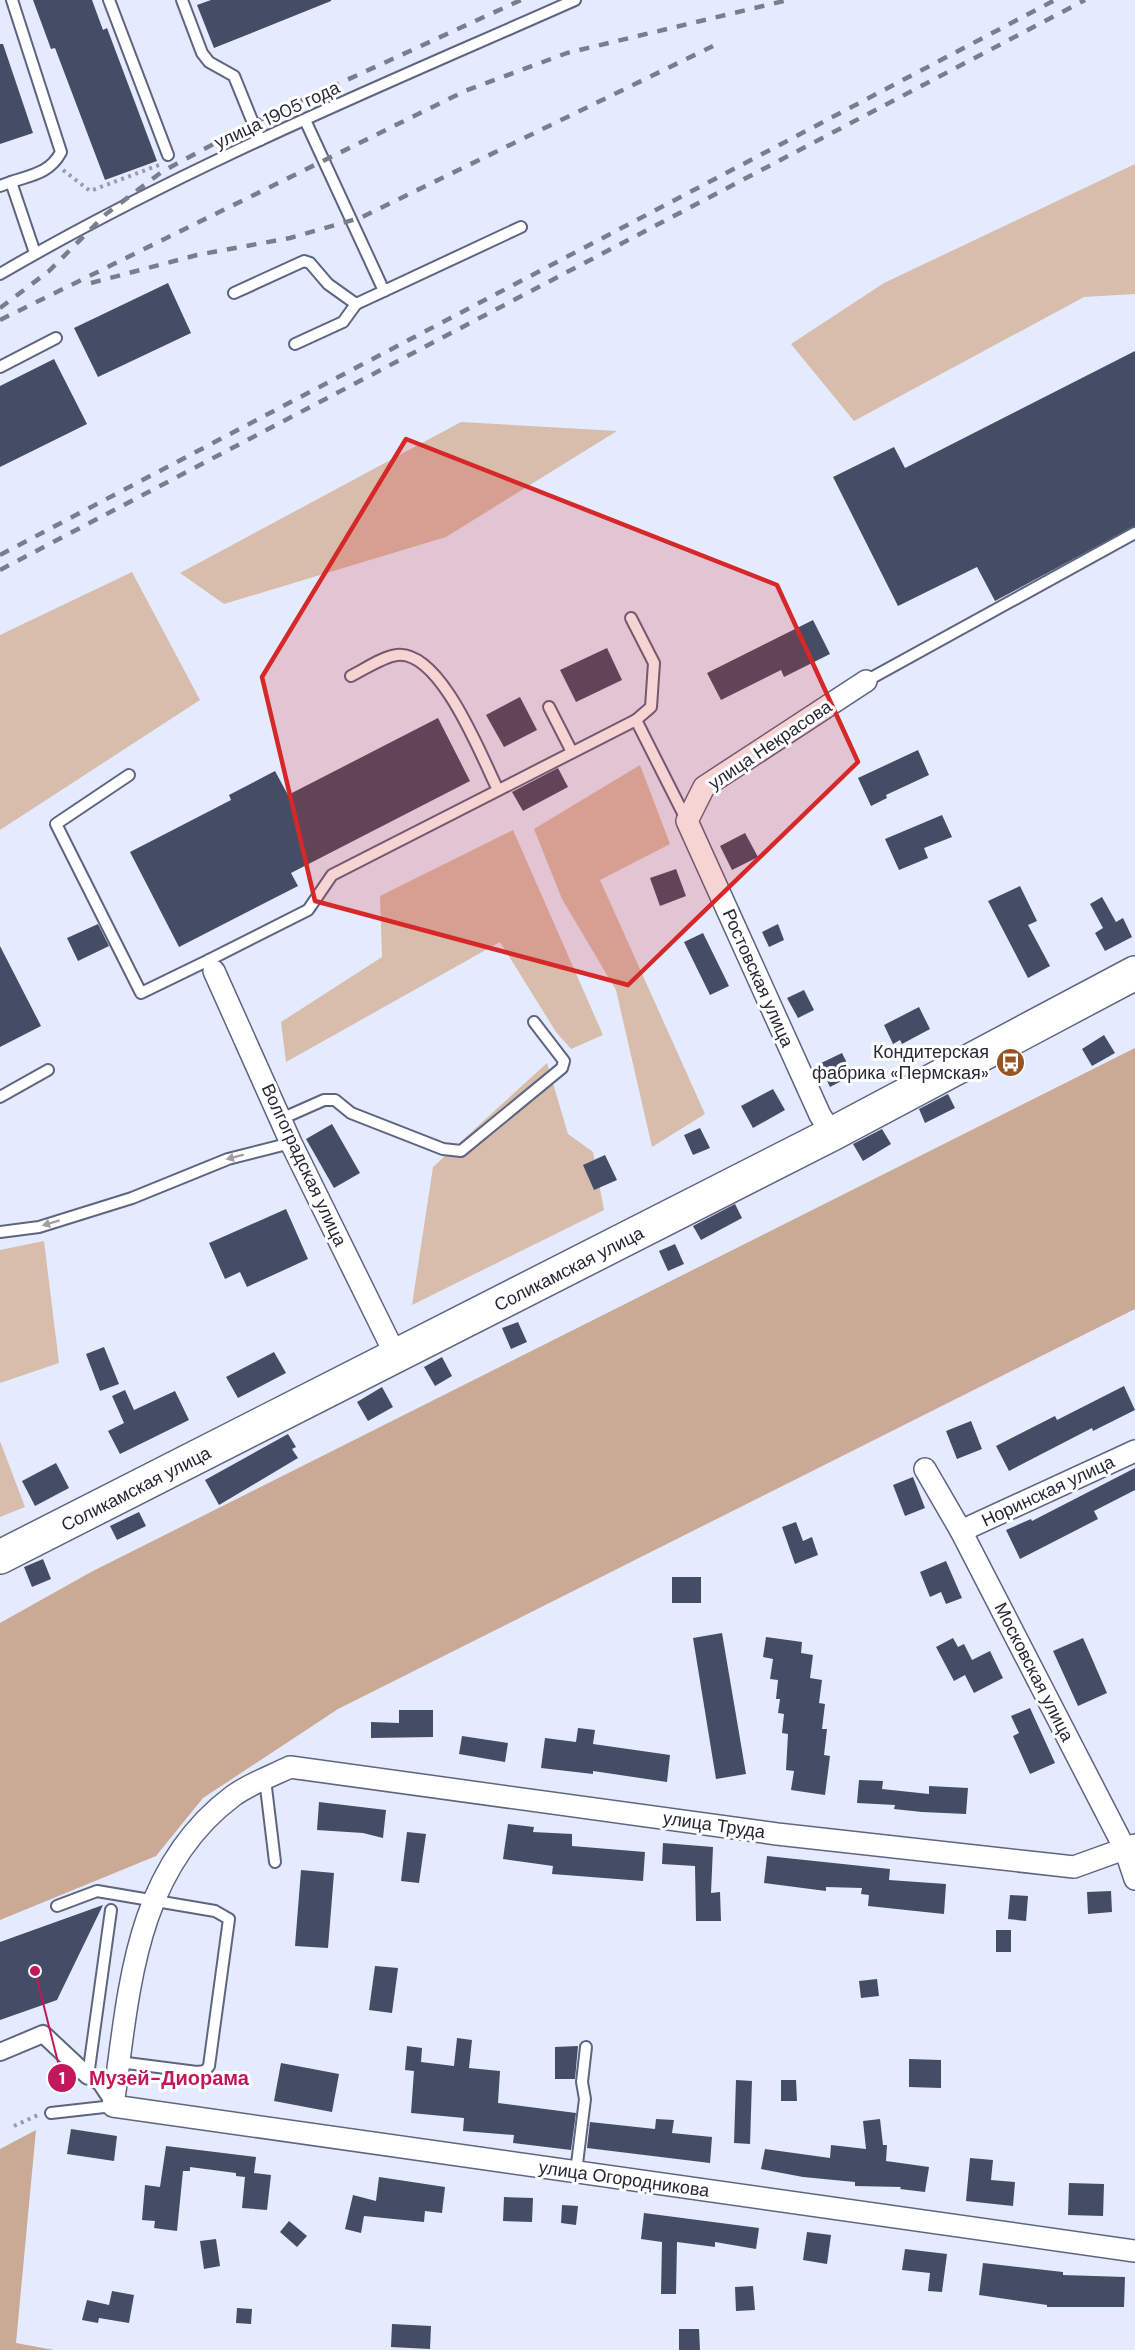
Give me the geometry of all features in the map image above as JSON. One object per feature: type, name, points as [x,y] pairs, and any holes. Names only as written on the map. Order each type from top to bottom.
[{"type":"main road","name":"Соликамская улица","points":[[0,1557],[397,1358],[832,1134],[1135,973]]},
{"type":"street","name":"улица Некрасова","points":[[687,821],[704,787],[866,681]]},
{"type":"street","name":"Ростовская улица","points":[[687,821],[819,1115],[832,1134]]},
{"type":"street","name":"Волгоградская улица","points":[[212,965],[291,1143],[397,1358]]},
{"type":"street","name":"Норинская улица","points":[[961,1531],[1135,1451]]},
{"type":"street","name":"Московская улица","points":[[925,1469],[961,1531],[1130,1847],[1135,1879]]},
{"type":"street","name":"улица Труда","points":[[266,1779],[290,1767],[765,1832],[1074,1867],[1130,1847]]},
{"type":"street","points":[[113,2106],[136,1949],[151,1902],[189,1836],[234,1795],[266,1779]]},
{"type":"street","points":[[0,2052],[43,2034],[88,2076]]},
{"type":"street","name":"улица Огородникова","points":[[113,2106],[1135,2251]]},
{"type":"lane","points":[[0,186],[46,171],[55,164],[61,152],[59,139],[12,0]]},
{"type":"lane","points":[[109,0],[168,155]]},
{"type":"lane","points":[[182,0],[202,53],[209,62],[234,76],[260,140]]},
{"type":"lane","name":"улица 1905 года","points":[[0,274],[106,214],[260,140],[575,0]]},
{"type":"lane","points":[[305,120],[384,291]]},
{"type":"lane","points":[[11,182],[35,253]]},
{"type":"lane","points":[[295,344],[343,322],[356,303],[521,227]]},
{"type":"lane","points":[[234,293],[304,261],[310,263],[328,284],[356,303]]},
{"type":"lane","points":[[0,367],[56,339]]},
{"type":"lane","points":[[866,681],[1135,533]]},
{"type":"lane","points":[[129,775],[56,824],[141,993],[212,965],[308,910],[333,875],[636,720],[651,707],[654,663],[631,618]]},
{"type":"lane","points":[[351,676],[397,655],[406,655],[431,669],[446,687],[498,790]]},
{"type":"lane","points":[[549,707],[572,752]]},
{"type":"lane","points":[[636,720],[687,821]]},
{"type":"lane","points":[[281,1119],[324,1100],[335,1100],[351,1113],[443,1149],[461,1151],[562,1068],[564,1061],[560,1054],[534,1022]]},
{"type":"lane","points":[[0,1097],[48,1070]]},
{"type":"lane","points":[[0,1232],[39,1227],[132,1198],[228,1159],[291,1143]]},
{"type":"lane","points":[[266,1779],[275,1862]]},
{"type":"lane","points":[[57,1906],[97,1891],[151,1902],[215,1911],[229,1919],[212,2059],[204,2071],[119,2062]]},
{"type":"lane","points":[[46,2114],[113,2106],[99,2085],[88,2076],[111,1910]]},
{"type":"lane","points":[[576,2172],[585,2099],[582,2082],[586,2047]]},
{"type":"path","points":[[55,164],[90,191],[159,166],[168,155]]},
{"type":"path","points":[[14,2126],[46,2114]]},
{"type":"highlighted area","points":[[406,439],[777,585],[858,762],[628,985],[315,901],[262,677]]},
{"type":"shaded area","points":[[1135,164],[1135,294],[1084,297],[854,421],[791,344],[884,283]]},
{"type":"shaded area","points":[[461,422],[617,431],[446,537],[224,604],[180,573]]},
{"type":"shaded area","points":[[132,572],[200,700],[0,830],[0,635]]},
{"type":"shaded area","points":[[640,765],[670,844],[600,880],[705,1114],[652,1147],[616,990],[562,899],[534,829]]},
{"type":"shaded area","points":[[513,830],[603,1035],[571,1049],[556,1032],[500,942],[286,1062],[281,1022],[382,957],[380,896]]},
{"type":"shaded area","points":[[1135,1048],[1135,1309],[338,1709],[203,1798],[156,1856],[0,1920],[0,1623],[91,1572]]},
{"type":"shaded area","points":[[547,1063],[568,1134],[593,1152],[604,1210],[412,1305],[433,1167]]},
{"type":"shaded area","points":[[44,1241],[59,1363],[0,1383],[0,1250]]},
{"type":"shaded area","points":[[0,1441],[25,1507],[0,1517]]},
{"type":"shaded area","points":[[36,2130],[16,2343],[54,2350],[0,2350],[0,2149]]},
{"type":"building","points":[[33,0],[92,0],[103,30],[107,28],[157,161],[105,180],[55,48],[51,49]]},
{"type":"building","points":[[211,0],[331,1],[214,48],[197,5]]},
{"type":"building","points":[[0,44],[3,44],[33,133],[0,144]]},
{"type":"building","points":[[168,283],[191,333],[98,377],[74,328]]},
{"type":"building","points":[[1135,351],[1135,526],[995,601],[977,567],[898,606],[833,477],[894,447],[905,468]]},
{"type":"building","points":[[54,359],[87,424],[0,467],[0,386]]},
{"type":"building","points":[[813,620],[830,654],[784,677],[781,670],[721,700],[707,673]]},
{"type":"building","points":[[607,648],[622,680],[576,702],[560,670]]},
{"type":"building","points":[[520,697],[537,730],[504,747],[486,715]]},
{"type":"building","points":[[438,718],[470,781],[291,873],[298,886],[179,947],[130,852],[231,800],[229,795],[275,771],[288,795]]},
{"type":"building","points":[[918,750],[929,775],[886,795],[887,798],[871,806],[858,778]]},
{"type":"building","points":[[558,768],[568,787],[523,811],[512,792]]},
{"type":"building","points":[[942,815],[952,837],[924,848],[928,858],[899,870],[885,839]]},
{"type":"building","points":[[745,833],[758,857],[732,870],[720,846]]},
{"type":"building","points":[[676,869],[686,896],[660,906],[650,878]]},
{"type":"building","points":[[1020,886],[1037,921],[1028,925],[1050,966],[1028,978],[988,901]]},
{"type":"building","points":[[1102,897],[1116,922],[1123,918],[1132,937],[1105,951],[1095,933],[1103,928],[1090,904]]},
{"type":"building","points":[[98,924],[109,946],[78,961],[67,938]]},
{"type":"building","points":[[778,924],[784,940],[769,947],[762,932]]},
{"type":"building","points":[[703,933],[729,986],[710,995],[684,942]]},
{"type":"building","points":[[0,946],[41,1026],[0,1047]]},
{"type":"building","points":[[804,990],[814,1010],[798,1018],[787,998]]},
{"type":"building","points":[[919,1007],[930,1029],[902,1044],[900,1040],[893,1044],[884,1025]]},
{"type":"building","points":[[1104,1035],[1115,1053],[1092,1066],[1082,1049]]},
{"type":"building","points":[[842,1053],[853,1075],[830,1087],[819,1064]]},
{"type":"building","points":[[773,1089],[785,1110],[753,1128],[741,1106]]},
{"type":"building","points":[[948,1094],[955,1108],[925,1123],[919,1109]]},
{"type":"building","points":[[332,1124],[360,1173],[334,1188],[306,1139]]},
{"type":"building","points":[[700,1128],[710,1148],[693,1155],[684,1135]]},
{"type":"building","points":[[882,1129],[891,1144],[863,1161],[853,1144]]},
{"type":"building","points":[[605,1155],[617,1180],[594,1190],[583,1165]]},
{"type":"building","points":[[735,1204],[742,1218],[701,1240],[693,1226]]},
{"type":"building","points":[[286,1209],[308,1259],[247,1287],[240,1272],[225,1279],[209,1243]]},
{"type":"building","points":[[675,1244],[684,1264],[668,1271],[659,1251]]},
{"type":"building","points":[[518,1322],[527,1342],[511,1349],[502,1328]]},
{"type":"building","points":[[104,1347],[119,1384],[100,1391],[86,1354]]},
{"type":"building","points":[[274,1352],[286,1373],[238,1398],[226,1377]]},
{"type":"building","points":[[442,1357],[452,1376],[435,1386],[424,1367]]},
{"type":"building","points":[[1124,1386],[1135,1410],[1093,1431],[1092,1428],[1009,1471],[996,1446],[1055,1416],[1057,1420]]},
{"type":"building","points":[[382,1387],[393,1407],[368,1421],[357,1402]]},
{"type":"building","points":[[125,1390],[134,1410],[175,1391],[189,1420],[120,1454],[108,1431],[124,1423],[112,1396]]},
{"type":"building","points":[[971,1421],[982,1449],[957,1459],[946,1431]]},
{"type":"building","points":[[288,1434],[296,1447],[292,1449],[298,1458],[219,1505],[205,1480]]},
{"type":"building","points":[[56,1463],[69,1488],[35,1506],[22,1481]]},
{"type":"building","points":[[1135,1468],[1135,1490],[1094,1511],[1098,1519],[1020,1559],[1006,1530],[1031,1519],[1032,1521]]},
{"type":"building","points":[[913,1477],[925,1508],[905,1516],[893,1485]]},
{"type":"building","points":[[139,1512],[146,1526],[117,1540],[110,1526]]},
{"type":"building","points":[[796,1522],[803,1541],[812,1537],[818,1555],[795,1564],[782,1527]]},
{"type":"building","points":[[43,1559],[51,1579],[32,1587],[24,1567]]},
{"type":"building","points":[[946,1561],[962,1598],[946,1604],[941,1592],[930,1597],[920,1572]]},
{"type":"building","points":[[672,1577],[701,1577],[701,1603],[672,1603]]},
{"type":"building","points":[[722,1633],[746,1774],[716,1779],[693,1638]]},
{"type":"building","points":[[766,1637],[802,1642],[801,1653],[813,1655],[810,1678],[822,1680],[819,1703],[825,1704],[822,1729],[827,1729],[824,1755],[830,1756],[825,1795],[791,1790],[794,1771],[786,1770],[788,1734],[782,1733],[784,1714],[778,1713],[780,1699],[776,1699],[778,1680],[770,1679],[773,1659],[763,1657]]},
{"type":"building","points":[[953,1638],[958,1647],[964,1644],[972,1660],[990,1651],[1003,1678],[974,1693],[965,1675],[954,1681],[936,1647]]},
{"type":"building","points":[[1083,1638],[1107,1693],[1078,1706],[1053,1651]]},
{"type":"building","points":[[1030,1708],[1055,1763],[1030,1774],[1013,1736],[1019,1733],[1011,1716]]},
{"type":"building","points":[[399,1710],[433,1710],[433,1737],[371,1738],[371,1722],[399,1723]]},
{"type":"building","points":[[578,1728],[595,1730],[593,1744],[670,1755],[667,1782],[593,1771],[593,1774],[541,1768],[545,1738],[576,1742]]},
{"type":"building","points":[[462,1736],[508,1743],[505,1762],[459,1754]]},
{"type":"building","points":[[859,1780],[883,1781],[882,1789],[929,1794],[929,1786],[968,1788],[966,1814],[922,1812],[894,1809],[895,1805],[857,1803]]},
{"type":"building","points":[[319,1802],[386,1810],[383,1838],[363,1833],[317,1830]]},
{"type":"building","points":[[508,1824],[534,1827],[533,1832],[572,1834],[572,1846],[645,1852],[643,1881],[552,1874],[553,1866],[503,1859]]},
{"type":"building","points":[[407,1832],[426,1834],[419,1883],[401,1881]]},
{"type":"building","points":[[663,1843],[713,1847],[711,1893],[720,1892],[721,1921],[696,1921],[695,1866],[662,1864]]},
{"type":"building","points":[[767,1856],[890,1869],[889,1880],[946,1884],[944,1914],[868,1906],[869,1895],[861,1894],[862,1888],[826,1887],[826,1891],[764,1883]]},
{"type":"building","points":[[301,1870],[334,1873],[328,1948],[295,1946]]},
{"type":"building","points":[[1111,1891],[1112,1912],[1088,1914],[1087,1892]]},
{"type":"building","points":[[1010,1895],[1028,1896],[1026,1921],[1008,1919]]},
{"type":"building","points":[[103,1905],[57,2000],[0,2020],[0,1942]]},
{"type":"building","points":[[996,1930],[1011,1930],[1011,1952],[996,1952]]},
{"type":"building","points":[[375,1966],[398,1968],[392,2013],[369,2010]]},
{"type":"building","points":[[877,1979],[879,1996],[861,1998],[859,1981]]},
{"type":"building","points":[[457,2038],[472,2040],[469,2068],[500,2071],[498,2103],[576,2113],[571,2150],[513,2143],[514,2135],[463,2131],[464,2118],[411,2113],[414,2071],[405,2070],[407,2046],[422,2048],[421,2062],[454,2066]]},
{"type":"building","points":[[578,2046],[575,2079],[555,2079],[555,2047]]},
{"type":"building","points":[[909,2059],[941,2060],[941,2088],[909,2087]]},
{"type":"building","points":[[281,2063],[339,2074],[332,2112],[274,2101]]},
{"type":"building","points":[[736,2080],[752,2081],[750,2144],[734,2143]]},
{"type":"building","points":[[781,2080],[796,2080],[797,2101],[781,2101]]},
{"type":"building","points":[[656,2119],[674,2120],[672,2133],[712,2137],[710,2163],[587,2148],[590,2122],[655,2129]]},
{"type":"building","points":[[880,2119],[883,2145],[887,2145],[886,2161],[929,2167],[925,2192],[900,2189],[901,2187],[855,2186],[855,2182],[803,2177],[761,2169],[765,2149],[830,2158],[831,2145],[866,2149],[863,2121]]},
{"type":"building","points":[[71,2129],[117,2136],[114,2161],[67,2154]]},
{"type":"building","points":[[166,2146],[256,2157],[254,2173],[271,2175],[267,2210],[242,2208],[245,2177],[236,2176],[236,2173],[190,2167],[190,2171],[183,2171],[177,2231],[154,2228],[155,2221],[142,2220],[145,2185],[160,2187]]},
{"type":"building","points":[[970,2158],[993,2160],[991,2180],[1015,2182],[1013,2206],[966,2201]]},
{"type":"building","points":[[379,2177],[445,2187],[442,2213],[425,2211],[424,2222],[364,2216],[361,2233],[345,2229],[353,2195],[376,2201]]},
{"type":"building","points":[[1069,2183],[1104,2184],[1103,2216],[1068,2215]]},
{"type":"building","points":[[504,2197],[533,2198],[532,2222],[503,2221]]},
{"type":"building","points":[[562,2205],[578,2206],[576,2225],[561,2223]]},
{"type":"building","points":[[644,2213],[759,2228],[756,2249],[715,2242],[715,2247],[677,2242],[676,2294],[661,2294],[662,2242],[641,2239]]},
{"type":"building","points":[[289,2221],[307,2236],[297,2247],[280,2232]]},
{"type":"building","points":[[807,2232],[831,2235],[827,2264],[803,2260]]},
{"type":"building","points":[[216,2239],[220,2266],[204,2269],[200,2241]]},
{"type":"building","points":[[905,2249],[947,2254],[942,2292],[928,2291],[930,2273],[902,2270]]},
{"type":"building","points":[[983,2263],[1063,2272],[1063,2275],[1125,2277],[1124,2307],[1047,2307],[1047,2305],[979,2295]]},
{"type":"building","points":[[753,2286],[755,2310],[736,2311],[735,2287]]},
{"type":"building","points":[[112,2291],[134,2295],[129,2323],[99,2318],[98,2323],[82,2320],[87,2300],[109,2305]]},
{"type":"building","points":[[237,2308],[252,2309],[251,2324],[236,2323]]},
{"type":"building","points":[[392,2324],[431,2326],[430,2349],[391,2347]]},
{"type":"building","points":[[679,2329],[699,2329],[700,2350],[679,2350]]},
{"type":"railway","points":[[0,308],[49,271],[106,214],[163,171],[253,123],[521,0]]},
{"type":"railway","points":[[0,320],[465,91],[567,53],[788,0]]},
{"type":"railway","points":[[0,555],[1055,0]]},
{"type":"railway","points":[[0,570],[1085,0]]},
{"type":"railway","points":[[91,283],[197,255],[290,238],[360,218],[713,46]]},
{"type":"place","name":"Кондитерская фабрика «Пермская»","points":[[1010,1062]]},
{"type":"place","name":"Музей-Диорама","points":[[35,1971]]}]
